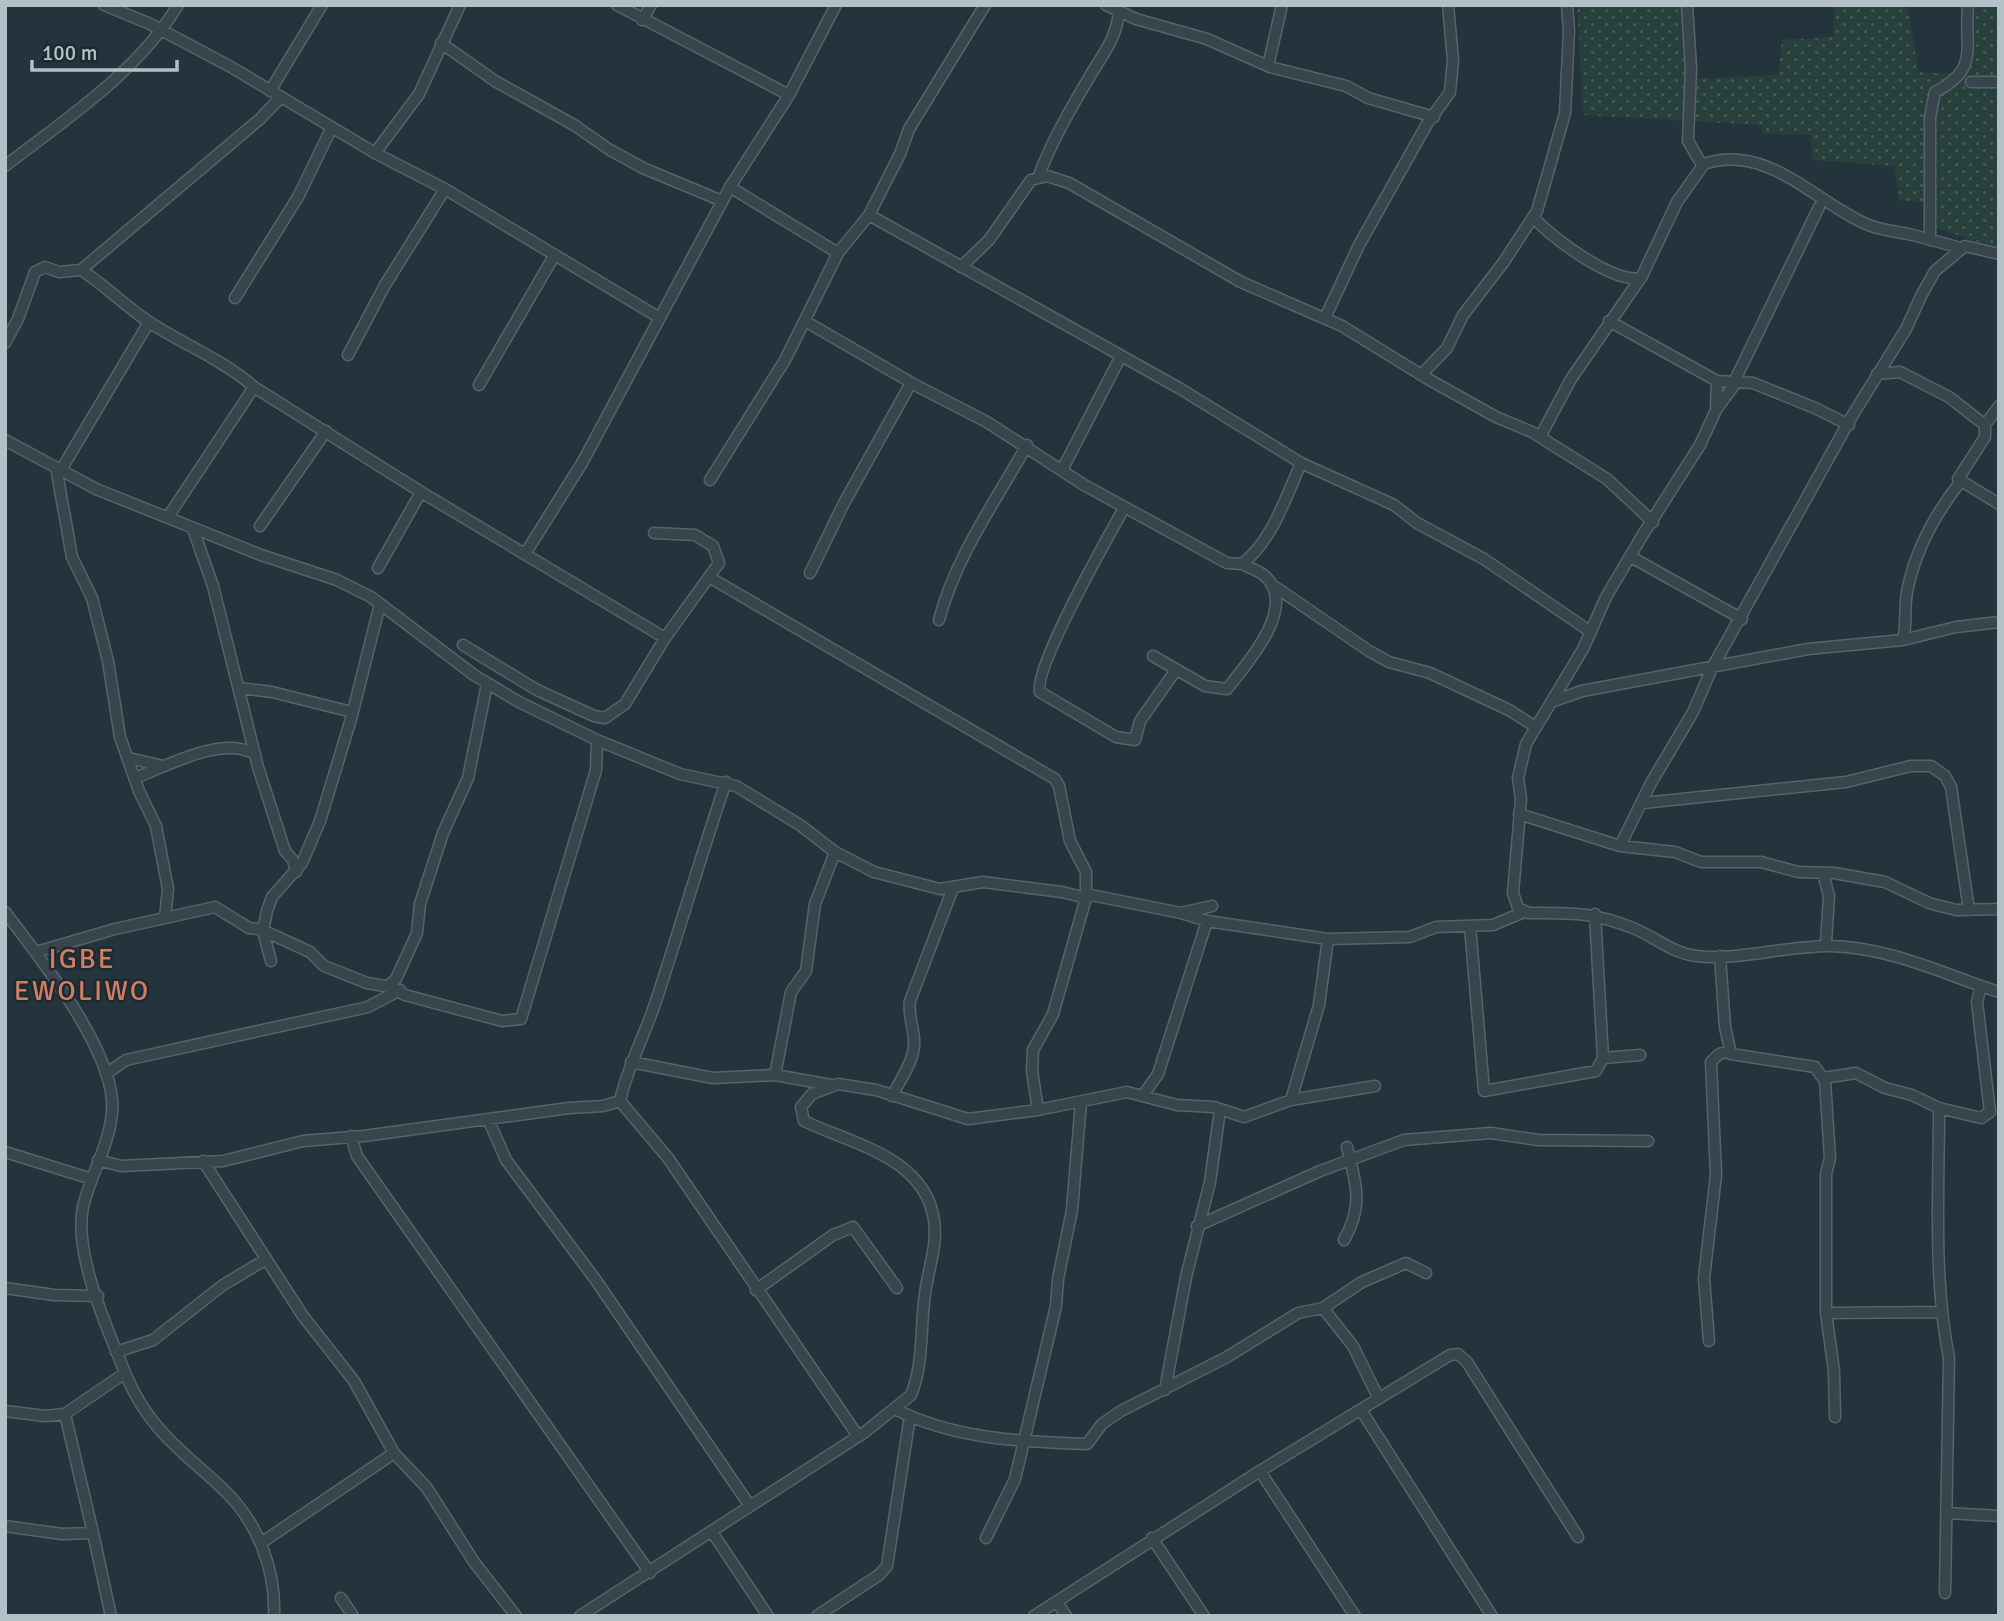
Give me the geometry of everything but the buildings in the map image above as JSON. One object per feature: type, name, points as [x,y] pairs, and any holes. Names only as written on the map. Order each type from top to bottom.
[{"type":"street","points":[[104,5],[162,31],[375,153],[445,189],[658,317]]},
{"type":"street","points":[[5,166],[88,102],[162,31],[178,5]]},
{"type":"street","points":[[270,91],[322,5]]},
{"type":"street","points":[[375,153],[419,94],[460,5]]},
{"type":"street","points":[[617,5],[789,95]]},
{"type":"street","points":[[642,20],[651,5]]},
{"type":"street","points":[[525,554],[582,463],[722,201],[789,95],[836,5]]},
{"type":"street","points":[[710,480],[785,360],[838,253],[869,215],[900,154],[909,129],[985,5]]},
{"type":"street","points":[[1106,5],[1119,13],[1207,39],[1268,66],[1346,86],[1368,98],[1434,117]]},
{"type":"street","points":[[1268,66],[1282,5]]},
{"type":"street","points":[[1325,318],[1359,245],[1450,92],[1453,78],[1448,5]]},
{"type":"street","points":[[1421,375],[1447,348],[1463,315],[1534,218],[1565,113],[1569,31],[1567,5]]},
{"type":"street","points":[[1687,5],[1691,68],[1688,141],[1702,166]]},
{"type":"street","points":[[1930,240],[1930,117],[1935,92],[1958,80],[1967,59],[1965,34],[1968,5]]},
{"type":"street","points":[[1038,178],[1045,159],[1089,78],[1114,40],[1119,13]]},
{"type":"street","points":[[441,43],[495,81],[573,125],[610,150],[643,168],[722,201]]},
{"type":"street","points":[[1971,82],[1999,82]]},
{"type":"street","points":[[5,343],[16,323],[31,278],[39,268],[59,272],[80,270],[260,119],[280,98]]},
{"type":"street","points":[[235,298],[298,197],[332,127]]},
{"type":"street","points":[[1540,437],[1571,379],[1641,278],[1678,202],[1702,166],[1711,162],[1751,162],[1791,176],[1811,192],[1869,225],[1963,247]]},
{"type":"street","points":[[961,267],[989,240],[1026,185],[1047,176],[1069,183],[1241,282],[1325,318],[1421,375],[1540,437],[1607,479],[1653,522]]},
{"type":"street","points":[[730,187],[838,253]]},
{"type":"street","points":[[348,355],[385,285],[445,189]]},
{"type":"street","points":[[1811,192],[1819,207]]},
{"type":"street","points":[[1819,207],[1834,205]]},
{"type":"street","points":[[1524,912],[1518,908],[1513,893],[1519,814],[1518,778],[1526,744],[1534,726],[1591,632],[1631,556],[1700,445],[1716,410],[1736,380],[1819,207]]},
{"type":"street","points":[[869,215],[1121,356],[1300,463],[1394,505],[1417,523],[1485,559],[1591,632]]},
{"type":"street","points":[[1534,218],[1556,240],[1628,280],[1641,278]]},
{"type":"street","points":[[1620,846],[1693,712],[1712,668],[1742,619],[1807,496],[1935,271],[1972,239],[1978,247],[1999,254]]},
{"type":"street","points":[[479,385],[554,256]]},
{"type":"street","points":[[80,270],[149,321],[231,366],[254,387],[421,492],[665,638]]},
{"type":"street","points":[[1628,280],[1630,294]]},
{"type":"street","points":[[5,319],[16,323]]},
{"type":"street","points":[[149,321],[59,468],[72,557],[92,598],[108,661],[120,737],[156,826],[169,896],[165,918]]},
{"type":"street","points":[[805,321],[911,383],[1027,445],[1124,508],[1194,547],[1227,563],[1242,564],[1261,574],[1271,584],[1369,651],[1389,662],[1430,673],[1509,710],[1534,726]]},
{"type":"street","points":[[1609,321],[1717,381],[1736,380],[1815,408],[1849,425]]},
{"type":"street","points":[[1890,354],[1900,372]]},
{"type":"street","points":[[1062,470],[1121,356]]},
{"type":"street","points":[[1877,374],[1900,372],[1949,397],[1985,425]]},
{"type":"street","points":[[1716,410],[1717,381]]},
{"type":"street","points":[[810,573],[844,503],[911,383]]},
{"type":"street","points":[[168,517],[254,387]]},
{"type":"street","points":[[1999,406],[1985,425],[1985,437],[1958,478],[1999,504]]},
{"type":"street","points":[[260,526],[326,431]]},
{"type":"street","points":[[5,440],[96,489],[193,529],[337,580],[380,604],[487,684],[597,740],[680,774],[726,782],[800,825],[835,852],[874,872],[923,887],[948,891],[983,882],[1062,892],[1207,920],[1328,939],[1410,937],[1436,927],[1493,925],[1524,912],[1595,914],[1640,932],[1671,950],[1700,956],[1788,947],[1857,948],[1928,964],[1999,992]]},
{"type":"street","points":[[939,621],[946,592],[961,561],[1027,445]]},
{"type":"street","points":[[1242,564],[1251,558],[1285,505],[1300,463]]},
{"type":"street","points":[[1903,640],[1906,593],[1924,541],[1937,512],[1961,481]]},
{"type":"street","points":[[378,568],[421,492]]},
{"type":"street","points":[[1124,508],[1064,625],[1039,680],[1040,692],[1116,737],[1135,740],[1140,721],[1176,670]]},
{"type":"street","points":[[193,529],[214,586],[251,748],[285,851],[299,859]]},
{"type":"street","points":[[463,645],[537,690],[594,716],[605,718],[625,704],[665,638],[719,563],[713,546],[695,535],[654,533]]},
{"type":"street","points":[[1631,556],[1742,619]]},
{"type":"street","points":[[709,577],[1055,779],[1059,786],[1070,841],[1086,872],[1086,896],[1053,1014],[1033,1050],[1032,1071],[1038,1110]]},
{"type":"street","points":[[1153,656],[1205,686],[1227,689],[1261,647],[1275,606],[1271,584]]},
{"type":"street","points":[[271,961],[263,931],[272,897],[296,872],[299,859],[320,821],[380,604]]},
{"type":"street","points":[[1551,702],[1581,691],[1808,649],[1903,640],[1956,627],[1999,622]]},
{"type":"street","points":[[392,983],[419,926],[420,904],[443,833],[468,778],[487,684]]},
{"type":"street","points":[[239,688],[272,692],[352,712]]},
{"type":"street","points":[[36,952],[215,906],[239,923],[310,952],[324,967],[367,983],[392,983],[401,992],[502,1021],[521,1019],[596,770],[597,740]]},
{"type":"street","points":[[135,778],[163,766],[220,749],[251,748]]},
{"type":"street","points":[[128,758],[163,766]]},
{"type":"street","points":[[1643,803],[1846,782],[1911,766],[1931,766],[1945,776],[1951,787],[1969,910]]},
{"type":"street","points":[[620,1101],[726,782]]},
{"type":"street","points":[[1519,814],[1620,846],[1675,852],[1701,862],[1768,862],[1798,872],[1885,882],[1929,903],[1969,910],[1999,909]]},
{"type":"street","points":[[775,1075],[791,992],[806,971],[815,904],[835,852]]},
{"type":"street","points":[[1823,873],[1829,896],[1826,942]]},
{"type":"street","points":[[891,1096],[912,1054],[914,1038],[908,1012],[910,1001],[948,891]]},
{"type":"street","points":[[1181,914],[1212,906]]},
{"type":"street","points":[[5,912],[36,952],[75,1011],[106,1074],[112,1095],[112,1115],[97,1160],[81,1224],[88,1266],[116,1352],[155,1424],[233,1499],[261,1543],[272,1577],[274,1616]]},
{"type":"street","points":[[1470,926],[1485,1090],[1596,1071],[1603,1058],[1595,914]]},
{"type":"street","points":[[1143,1094],[1158,1074],[1207,920]]},
{"type":"street","points":[[1292,1100],[1319,1005],[1328,939]]},
{"type":"street","points":[[1720,956],[1730,1051],[1738,1057],[1815,1067],[1823,1078],[1830,1157],[1826,1174],[1826,1313],[1834,1371],[1835,1417]]},
{"type":"street","points":[[1823,1078],[1856,1073],[1885,1088],[1912,1095],[1938,1108],[1980,1118],[1990,1112],[1977,1002],[1982,986]]},
{"type":"street","points":[[106,1074],[126,1060],[368,1007],[401,992]]},
{"type":"street","points":[[1709,1341],[1704,1278],[1716,1175],[1712,1062],[1719,1054],[1730,1051]]},
{"type":"street","points":[[1603,1058],[1640,1055]]},
{"type":"street","points":[[631,1062],[713,1078],[775,1075],[876,1090],[968,1119],[1038,1110],[1114,1093],[1143,1094],[1177,1105],[1220,1110],[1234,1116],[1254,1115],[1292,1100],[1375,1086]]},
{"type":"street","points":[[580,1616],[858,1436],[907,1401],[915,1386],[924,1330],[925,1295],[934,1253],[934,1219],[923,1187],[900,1164],[804,1121],[801,1107],[812,1094],[833,1085]]},
{"type":"street","points":[[97,1160],[121,1166],[238,1158],[303,1141],[603,1107],[620,1101]]},
{"type":"street","points":[[620,1101],[668,1158],[858,1436]]},
{"type":"street","points":[[986,1538],[1015,1479],[1056,1306],[1058,1279],[1068,1238],[1081,1102]]},
{"type":"street","points":[[1938,1108],[1938,1259],[1941,1312],[1949,1359],[1945,1593]]},
{"type":"street","points":[[1165,1390],[1197,1226],[1210,1182],[1220,1110]]},
{"type":"street","points":[[488,1119],[506,1160],[595,1279],[750,1506]]},
{"type":"street","points":[[1197,1226],[1350,1159],[1404,1140],[1491,1133],[1538,1140],[1648,1141]]},
{"type":"street","points":[[351,1136],[357,1156],[650,1573]]},
{"type":"street","points":[[1344,1240],[1356,1219],[1358,1193],[1347,1147]]},
{"type":"street","points":[[5,1152],[92,1179]]},
{"type":"street","points":[[203,1161],[227,1193],[265,1260],[303,1316],[355,1381],[394,1453],[410,1474],[427,1488],[474,1562],[516,1616]]},
{"type":"street","points":[[756,1290],[833,1235],[853,1227],[897,1288]]},
{"type":"street","points":[[116,1352],[153,1340],[223,1285],[265,1260]]},
{"type":"street","points":[[895,1409],[973,1435],[1087,1444],[1111,1417],[1227,1357],[1298,1313],[1323,1308],[1362,1282],[1406,1263],[1426,1273]]},
{"type":"street","points":[[5,1288],[54,1295],[98,1296]]},
{"type":"street","points":[[1323,1308],[1353,1346],[1378,1397]]},
{"type":"street","points":[[1826,1313],[1941,1312]]},
{"type":"street","points":[[1034,1616],[1152,1538],[1450,1355],[1458,1354],[1466,1363],[1578,1537]]},
{"type":"street","points":[[5,1411],[46,1416],[65,1413],[125,1373]]},
{"type":"street","points":[[1361,1410],[1492,1616]]},
{"type":"street","points":[[65,1413],[111,1616]]},
{"type":"street","points":[[817,1616],[879,1575],[887,1566],[910,1416]]},
{"type":"street","points":[[261,1543],[394,1453]]},
{"type":"street","points":[[1260,1471],[1355,1616]]},
{"type":"street","points":[[1947,1513],[1999,1516]]},
{"type":"street","points":[[5,1526],[62,1534],[93,1533]]},
{"type":"street","points":[[712,1532],[768,1616]]},
{"type":"street","points":[[1152,1538],[1204,1616]]},
{"type":"street","points":[[341,1598],[353,1616]]},
{"type":"street","points":[[1057,1602],[1066,1616]]},
{"type":"green space","points":[[1577,5],[1684,5],[1686,79],[1778,75],[1782,40],[1833,37],[1834,5],[1907,5],[1919,72],[1966,75],[1971,5],[1999,5],[1999,249],[1936,228],[1936,204],[1899,200],[1894,166],[1812,160],[1811,135],[1763,134],[1761,125],[1583,115]]},
{"type":"district","name":"IGBE EWOLIWO","points":[[82,975]]}]
